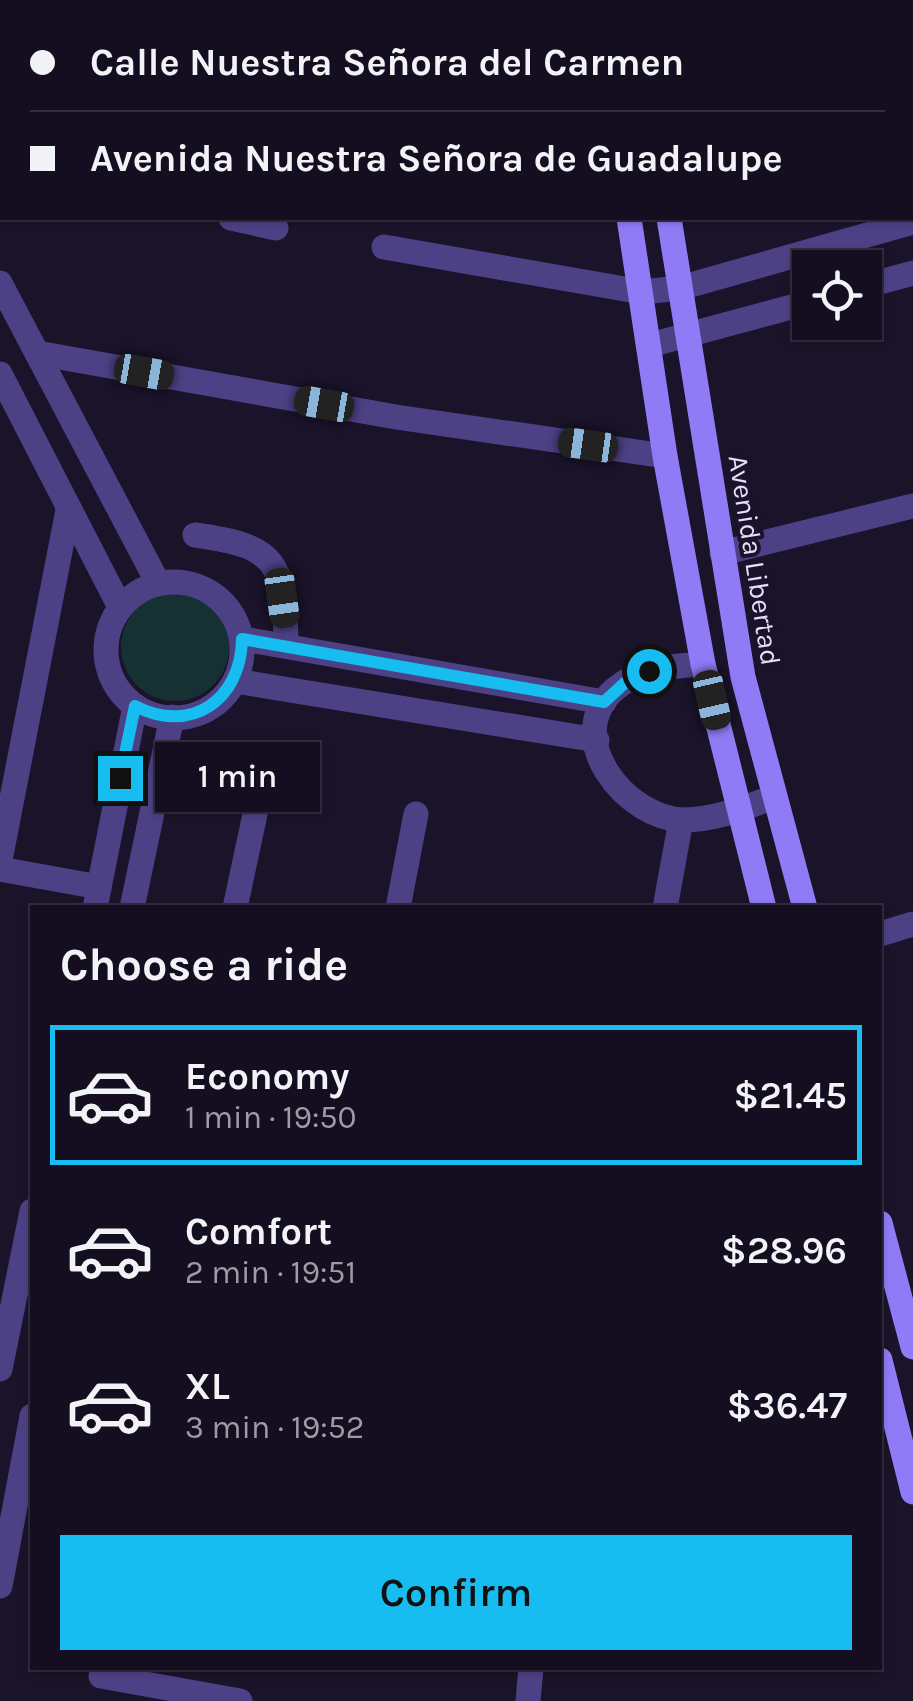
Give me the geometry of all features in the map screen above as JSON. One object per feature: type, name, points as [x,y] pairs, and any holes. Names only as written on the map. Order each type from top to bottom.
[{"type":"main road","points":[[629,220],[665,456],[703,664],[763,905]]},
{"type":"main road","name":"Avenida Libertad","points":[[669,220],[743,677],[803,905]]},
{"type":"main road","points":[[882,1231],[913,1347]]},
{"type":"main road","points":[[882,1368],[913,1492]]},
{"type":"street","points":[[239,220],[276,228]]},
{"type":"street","points":[[384,247],[642,292],[680,288],[913,222]]},
{"type":"street","points":[[882,281],[913,273]]},
{"type":"street","points":[[0,284],[158,583]]},
{"type":"street","points":[[650,345],[792,307]]},
{"type":"street","points":[[36,353],[396,417],[665,456]]},
{"type":"street","points":[[0,374],[120,606]]},
{"type":"street","points":[[722,553],[913,506]]},
{"type":"street","points":[[0,860],[68,510]]},
{"type":"street","points":[[195,535],[243,541],[266,554],[282,598],[286,646]]},
{"type":"street","points":[[158,583],[202,588],[221,600],[235,617],[242,639],[235,681],[209,708],[172,718],[135,706],[108,671],[106,637],[120,606],[137,592],[158,583]]},
{"type":"street","points":[[242,639],[604,702]]},
{"type":"street","points":[[703,664],[640,674],[604,702],[596,740],[605,771],[624,796],[650,813],[681,820],[738,810],[774,797]]},
{"type":"street","points":[[235,681],[596,740]]},
{"type":"street","points":[[0,869],[97,897],[135,706]]},
{"type":"street","points":[[133,905],[172,718]]},
{"type":"street","points":[[237,905],[264,772]]},
{"type":"street","points":[[399,905],[416,814]]},
{"type":"street","points":[[667,905],[681,820]]},
{"type":"street","points":[[882,933],[913,924]]},
{"type":"street","points":[[0,1370],[30,1221]]},
{"type":"street","points":[[0,1586],[30,1427]]},
{"type":"street","points":[[528,1701],[532,1670]]},
{"type":"street","points":[[100,1682],[240,1701]]},
{"type":"green space","points":[[175,593],[196,597],[213,609],[225,626],[229,647],[225,668],[213,685],[196,697],[175,701],[154,697],[137,685],[125,668],[121,647],[125,626],[137,609],[154,597]]},
{"type":"route","points":[[120,778],[135,706],[172,718],[192,716],[209,708],[235,681],[242,660],[242,639],[604,702],[628,680],[649,671]]}]
